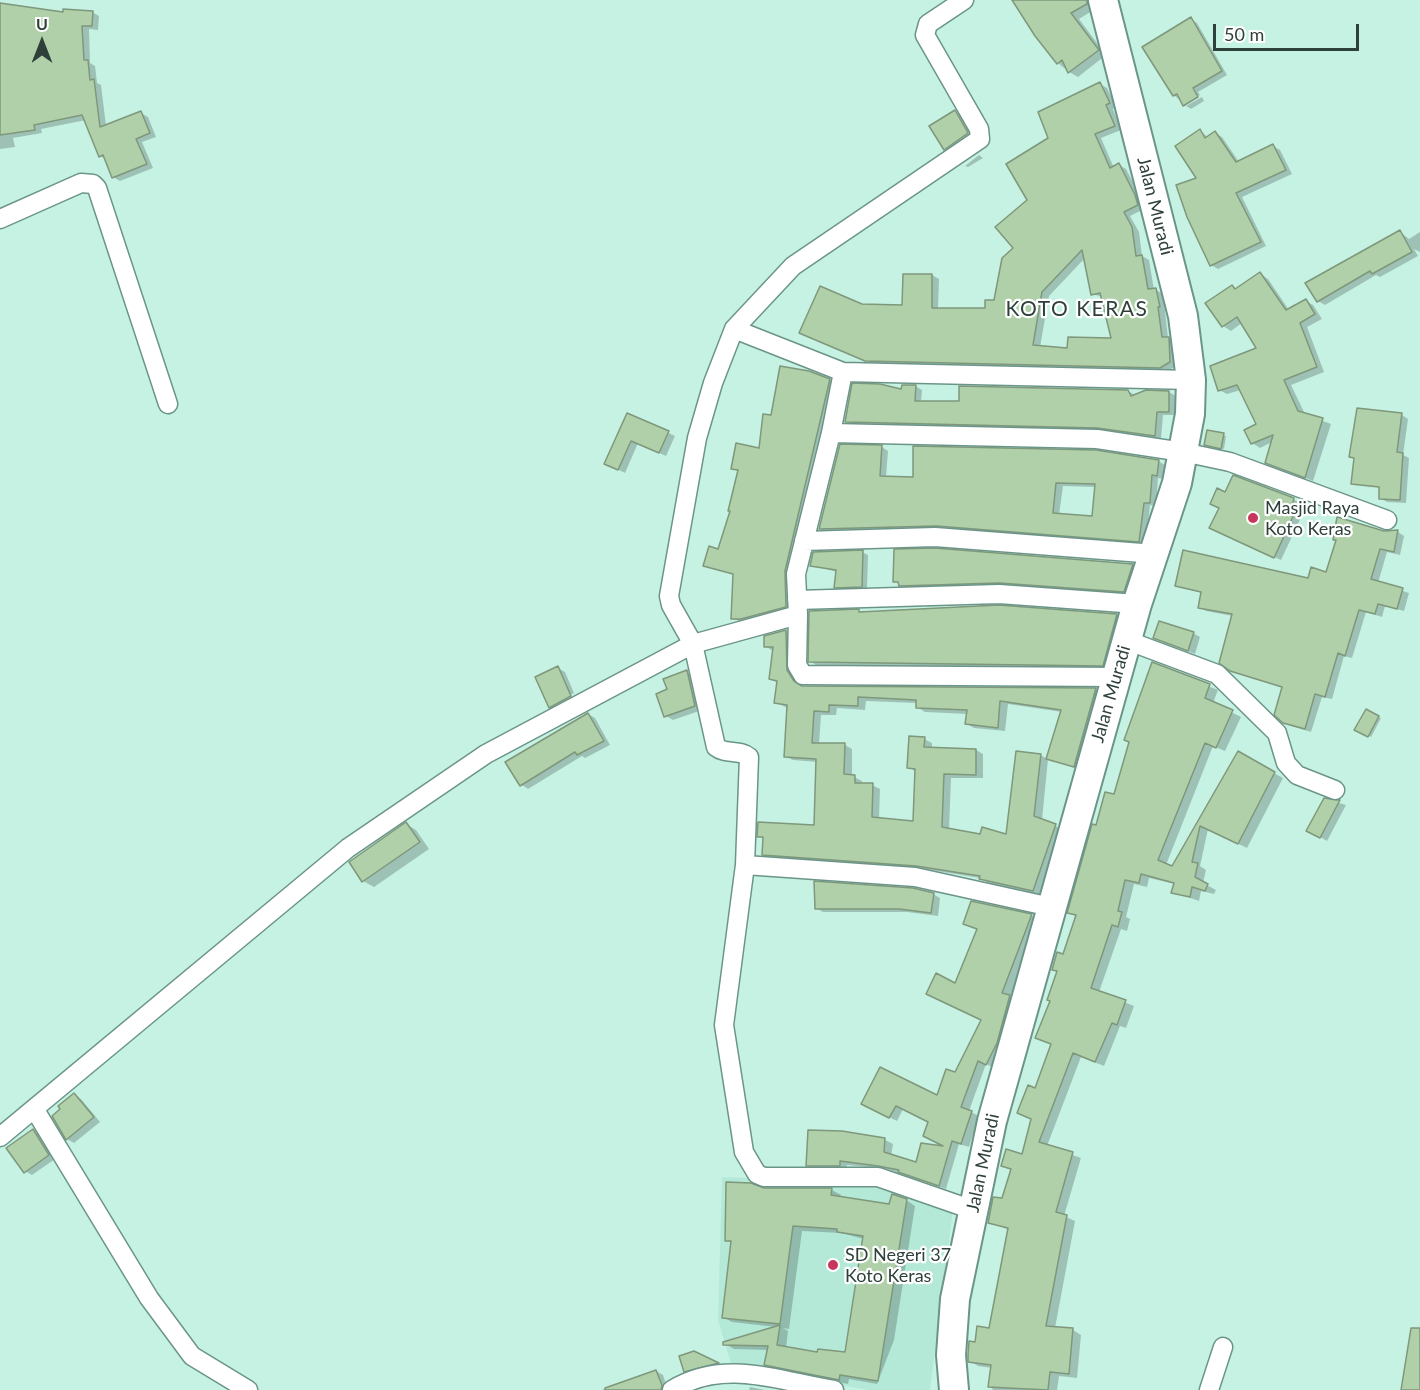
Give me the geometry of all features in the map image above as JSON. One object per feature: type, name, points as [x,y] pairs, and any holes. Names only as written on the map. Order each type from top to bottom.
[{"type":"highway","name":"Jalan Muradi","points":[[954,1390],[951,1355],[956,1299],[992,1121],[1126,640],[1177,483],[1191,380],[1183,316],[1103,0]]},
{"type":"street","points":[[964,0],[928,24],[925,35],[979,129],[980,139],[793,266],[734,329],[713,383],[697,438],[669,596],[671,605],[693,644],[716,747],[724,752],[744,753],[749,757],[745,865],[724,1026],[744,1152],[757,1174],[764,1177],[878,1177],[973,1210]]},
{"type":"street","points":[[0,219],[81,183],[93,184],[98,188],[168,404]]},
{"type":"street","points":[[734,329],[843,372],[1191,380]]},
{"type":"street","points":[[843,372],[831,433],[796,574],[798,671],[803,675],[1116,677]]},
{"type":"street","points":[[831,433],[1096,439],[1183,452],[1230,462],[1387,520]]},
{"type":"street","points":[[804,541],[935,537],[1155,554]]},
{"type":"street","points":[[0,1137],[348,848],[486,754],[693,644],[797,607],[999,594],[1137,604]]},
{"type":"street","points":[[1126,640],[1217,674],[1277,733],[1290,768],[1298,775],[1335,790]]},
{"type":"street","points":[[745,865],[915,877],[1051,907]]},
{"type":"street","points":[[35,1110],[149,1298],[192,1356],[248,1390]]},
{"type":"street","points":[[1209,1390],[1223,1347]]},
{"type":"street","points":[[672,1390],[721,1372],[747,1372],[834,1390]]},
{"type":"shaded area","name":"SD Negeri 37 Koto Keras","points":[[722,1177],[879,1183],[953,1210],[930,1390],[869,1390],[732,1367],[718,1320]]},
{"type":"building","points":[[1012,0],[1087,0],[1087,4],[1071,13],[1099,50],[1068,73],[1062,60],[1057,64],[1035,36]]},
{"type":"building","points":[[0,3],[63,12],[63,9],[93,11],[92,26],[82,26],[84,60],[88,60],[90,80],[94,79],[100,127],[141,111],[150,133],[136,139],[147,164],[112,178],[103,155],[99,157],[82,115],[34,125],[35,130],[0,135]]},
{"type":"building","points":[[1191,17],[1222,71],[1193,88],[1198,97],[1183,106],[1177,94],[1173,96],[1142,47]]},
{"type":"building","points":[[1100,82],[1110,103],[1106,105],[1115,126],[1095,134],[1110,168],[1119,163],[1135,195],[1138,205],[1124,212],[1132,227],[1136,256],[1142,255],[1148,289],[1156,288],[1162,337],[1169,337],[1170,362],[1160,368],[865,361],[799,333],[820,286],[862,304],[902,305],[903,274],[932,274],[932,308],[985,308],[985,300],[994,300],[1002,258],[1013,248],[995,227],[1027,200],[1006,164],[1048,138],[1038,112]],"holes":[[[1082,250],[1091,295],[1100,293],[1111,338],[1068,337],[1067,348],[1033,345],[1042,292]]]},
{"type":"building","points":[[955,110],[968,133],[944,150],[929,126]]},
{"type":"building","points":[[1200,129],[1205,138],[1215,131],[1236,162],[1273,144],[1286,170],[1236,193],[1261,242],[1210,266],[1187,217],[1176,185],[1196,178],[1175,146]]},
{"type":"building","points":[[1400,230],[1412,252],[1372,274],[1370,271],[1317,302],[1305,283]]},
{"type":"building","points":[[1260,272],[1286,310],[1306,299],[1315,314],[1300,323],[1317,367],[1284,380],[1298,411],[1323,418],[1305,478],[1265,463],[1273,435],[1251,444],[1244,430],[1256,424],[1237,385],[1218,391],[1210,366],[1256,348],[1237,317],[1222,327],[1205,303],[1232,285],[1235,289]]},
{"type":"building","points":[[780,366],[809,371],[830,379],[785,571],[786,607],[741,619],[731,619],[733,574],[703,566],[709,546],[718,549],[730,511],[728,511],[738,470],[731,469],[736,443],[759,448],[763,414],[771,415]]},
{"type":"building","points":[[852,383],[880,384],[901,389],[902,385],[916,385],[915,401],[959,401],[959,386],[1128,390],[1131,396],[1146,390],[1169,391],[1169,412],[1157,412],[1155,436],[1097,428],[845,422]]},
{"type":"building","points":[[1357,408],[1402,413],[1397,452],[1403,453],[1400,500],[1379,499],[1379,487],[1351,484],[1354,458],[1349,457]]},
{"type":"building","points":[[627,413],[669,431],[659,453],[631,441],[618,470],[604,464]]},
{"type":"building","points":[[1207,430],[1224,433],[1221,449],[1204,445]]},
{"type":"building","points":[[840,444],[882,445],[880,476],[913,477],[913,446],[1096,450],[1159,460],[1157,476],[1152,475],[1150,503],[1144,503],[1139,542],[936,526],[819,529]],"holes":[[[1056,483],[1095,484],[1092,516],[1053,513]]]},
{"type":"building","name":"Masjid Raya Koto Keras","points":[[1233,475],[1294,498],[1292,507],[1297,508],[1274,558],[1209,528],[1219,508],[1210,504],[1217,488],[1225,492]]},
{"type":"building","points":[[1337,517],[1384,531],[1398,530],[1394,552],[1380,549],[1371,579],[1403,588],[1397,609],[1378,604],[1375,614],[1359,610],[1345,656],[1338,653],[1325,697],[1315,694],[1305,729],[1283,723],[1274,715],[1282,687],[1230,671],[1219,663],[1232,614],[1198,608],[1201,592],[1175,586],[1183,550],[1308,578],[1311,567],[1326,572],[1336,540],[1333,540]]},
{"type":"building","points":[[935,548],[1133,564],[1124,592],[999,583],[899,586],[898,582],[893,582],[894,549]]},
{"type":"building","points":[[863,550],[862,587],[834,588],[836,570],[810,566],[813,552]]},
{"type":"building","points":[[999,605],[1117,614],[1103,666],[808,662],[809,611],[859,609],[859,612]]},
{"type":"building","points":[[1159,621],[1194,632],[1188,651],[1153,638]]},
{"type":"building","points":[[786,630],[787,670],[794,681],[802,686],[1096,688],[1074,767],[1046,759],[1061,710],[1000,701],[998,728],[965,724],[967,710],[916,708],[916,700],[858,697],[858,706],[829,705],[829,712],[814,711],[812,743],[845,743],[844,774],[855,775],[855,783],[873,783],[872,817],[913,821],[915,769],[907,768],[909,736],[925,737],[924,747],[976,749],[976,775],[944,774],[942,827],[980,834],[982,827],[1006,834],[1016,751],[1041,754],[1034,816],[1056,824],[1033,891],[979,879],[980,876],[916,866],[762,855],[763,837],[757,837],[758,822],[814,825],[816,759],[784,757],[787,705],[774,703],[777,681],[769,679],[773,647],[764,647],[764,636]]},
{"type":"building","points":[[1152,662],[1210,684],[1205,698],[1233,710],[1216,748],[1205,743],[1158,860],[1172,866],[1238,751],[1275,772],[1238,844],[1200,826],[1192,862],[1198,863],[1195,877],[1208,884],[1205,891],[1192,887],[1190,897],[1171,893],[1174,883],[1141,874],[1139,883],[1125,880],[1118,911],[1122,912],[1118,927],[1112,925],[1091,988],[1126,1000],[1117,1025],[1112,1023],[1095,1062],[1073,1053],[1039,1142],[1073,1152],[1056,1212],[1067,1215],[1046,1326],[1073,1328],[1069,1374],[1050,1372],[1048,1390],[988,1387],[991,1365],[968,1362],[968,1355],[969,1341],[975,1342],[977,1326],[989,1328],[1008,1228],[988,1223],[993,1197],[1002,1198],[1011,1169],[1001,1166],[1006,1149],[1022,1154],[1031,1119],[1017,1113],[1028,1085],[1035,1088],[1051,1044],[1035,1038],[1050,1001],[1047,1000],[1057,971],[1052,970],[1057,952],[1063,954],[1076,915],[1067,913],[1092,824],[1096,825],[1105,792],[1114,794],[1129,742],[1124,740]]},
{"type":"building","points":[[558,666],[571,696],[549,708],[535,677]]},
{"type":"building","points":[[687,670],[695,706],[664,717],[656,694],[667,689],[663,679]]},
{"type":"building","points":[[1366,709],[1379,716],[1368,737],[1354,730]]},
{"type":"building","points":[[588,713],[604,741],[577,755],[575,752],[520,786],[505,762]]},
{"type":"building","points":[[1324,798],[1340,800],[1320,838],[1306,831]]},
{"type":"building","points":[[406,822],[420,842],[362,882],[349,862]]},
{"type":"building","points":[[814,881],[913,888],[934,893],[931,913],[899,909],[815,909]]},
{"type":"building","points":[[971,901],[1032,914],[1002,993],[1010,995],[997,1043],[986,1065],[978,1061],[961,1107],[972,1111],[961,1144],[952,1141],[939,1186],[898,1172],[899,1170],[878,1166],[840,1161],[840,1166],[806,1166],[808,1130],[842,1131],[885,1138],[884,1152],[916,1162],[921,1143],[943,1146],[923,1136],[928,1122],[896,1106],[889,1118],[861,1104],[880,1067],[937,1095],[946,1069],[955,1072],[981,1020],[926,994],[936,973],[955,983],[977,929],[963,924]]},
{"type":"building","points":[[74,1093],[94,1117],[66,1140],[52,1116],[60,1109],[58,1106]]},
{"type":"building","points":[[33,1129],[49,1155],[24,1173],[6,1148]]},
{"type":"building","points":[[726,1182],[751,1183],[764,1188],[832,1188],[831,1195],[889,1204],[892,1194],[907,1199],[878,1381],[840,1375],[839,1380],[764,1365],[768,1346],[723,1345],[723,1342],[780,1325],[777,1345],[817,1352],[818,1349],[845,1352],[863,1236],[837,1232],[837,1229],[793,1226],[780,1324],[722,1318],[731,1241],[725,1241]]},
{"type":"building","points":[[1411,1328],[1420,1328],[1420,1390],[1401,1390]]},
{"type":"building","points":[[694,1351],[719,1363],[684,1372],[679,1356]]},
{"type":"building","points":[[656,1370],[662,1385],[661,1390],[605,1390],[605,1388]]},
{"type":"place","name":"Masjid Raya Koto Keras","points":[[1253,518]]},
{"type":"place","name":"SD Negeri 37 Koto Keras","points":[[833,1265]]},
{"type":"district","name":"KOTO KERAS","points":[[1077,309]]}]
